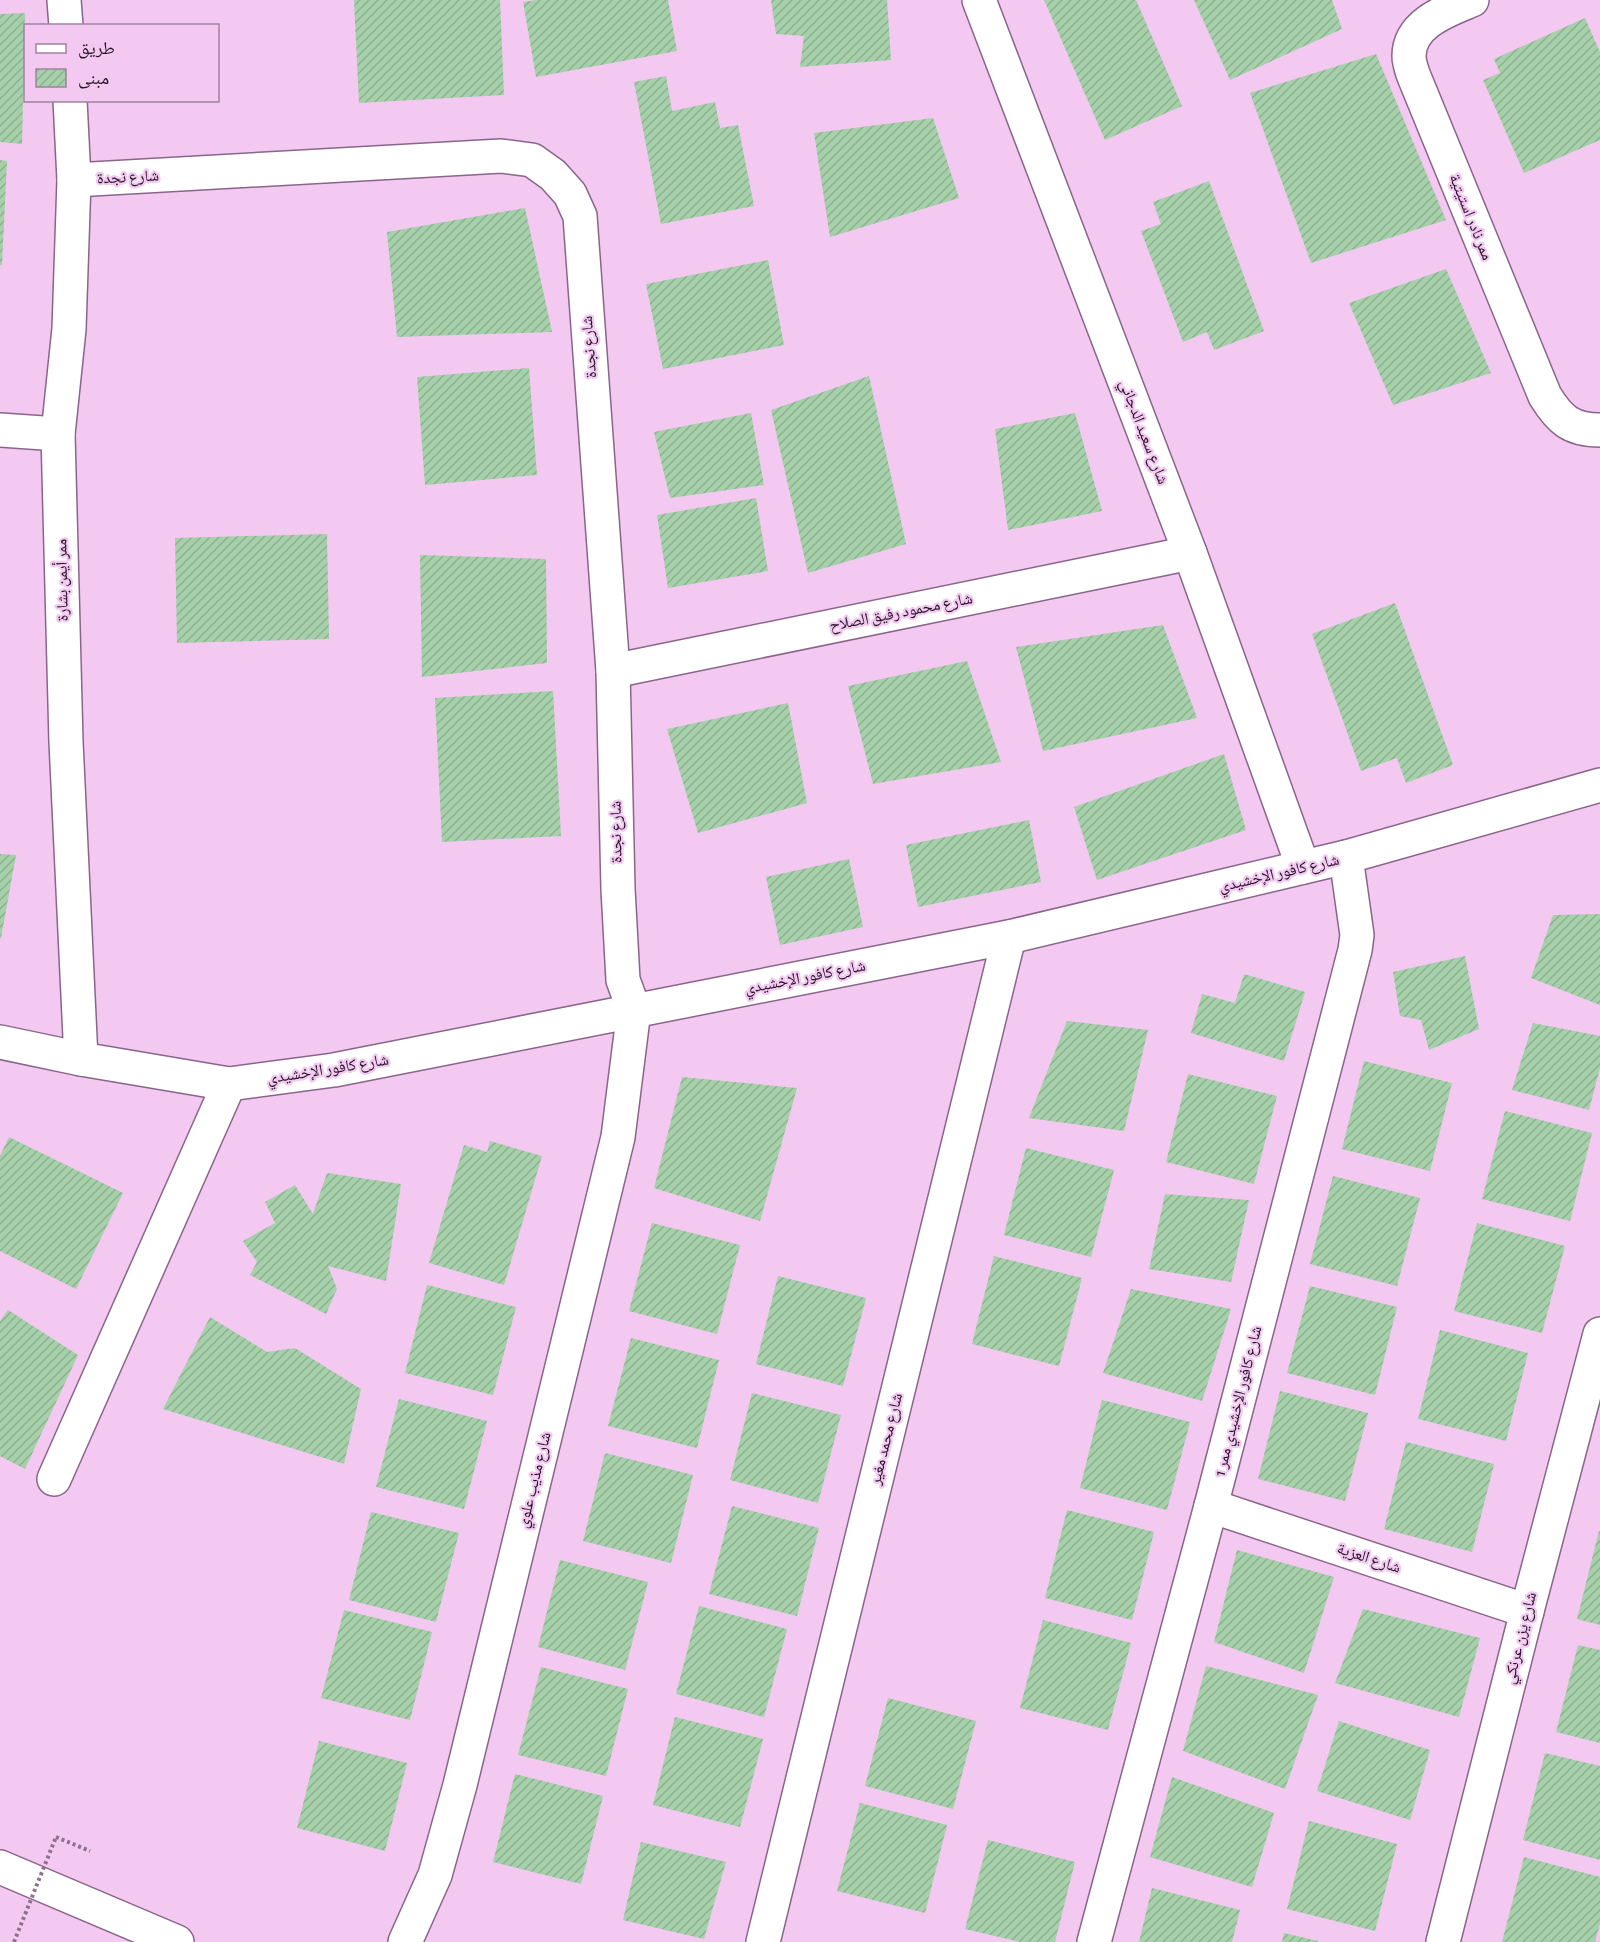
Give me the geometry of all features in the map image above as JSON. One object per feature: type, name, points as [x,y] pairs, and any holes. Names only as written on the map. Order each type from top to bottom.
[{"type":"main road","points":[[64,0],[66,24]]},
{"type":"main road","name":"شارع سعيد الدجاني","points":[[979,0],[1190,553],[1303,867]]},
{"type":"main road","name":"ممر نادر استيتية","points":[[1472,0],[1434,16],[1418,32],[1410,46],[1408,57],[1413,74],[1545,396],[1556,413],[1571,425],[1588,430],[1600,430]]},
{"type":"main road","name":"ممر أيمن بشارة","points":[[70,102],[74,180],[69,329],[58,434],[66,742],[81,1059]]},
{"type":"main road","name":"شارع نجدة","points":[[74,180],[501,156],[532,160],[553,175],[570,194],[580,216],[613,671],[618,889],[623,980],[634,1010]]},
{"type":"main road","points":[[0,430],[58,434]]},
{"type":"main road","name":"شارع محمود رفيق الصلاح","points":[[613,671],[1190,553]]},
{"type":"main road","name":"شارع كافور الإخشيدي","points":[[0,1041],[81,1059],[229,1084],[334,1070],[1009,937],[1346,857],[1600,785]]},
{"type":"main road","name":"شارع كافور الإخشيدي ممر 1","points":[[1094,1942],[1211,1506],[1355,950],[1357,935],[1346,857]]},
{"type":"main road","name":"شارع محمد مغير","points":[[763,1942],[1009,937]]},
{"type":"main road","name":"شارع مذيب علوي","points":[[405,1942],[435,1875],[465,1762],[618,1137],[634,1010]]},
{"type":"main road","points":[[54,1479],[229,1084]]},
{"type":"main road","name":"شارع يزن عرنكي","points":[[1443,1942],[1600,1334]]},
{"type":"main road","name":"شارع العزية","points":[[1211,1506],[1527,1611]]},
{"type":"main road","points":[[0,1867],[177,1942]]},
{"type":"path","points":[[14,1942],[56,1837],[90,1851]]},
{"type":"building","points":[[354,0],[500,0],[504,95],[359,103]]},
{"type":"building","points":[[536,0],[668,0],[677,51],[536,77],[523,2]]},
{"type":"building","points":[[771,0],[887,0],[891,60],[800,67],[804,36],[776,34]]},
{"type":"building","points":[[1044,0],[1136,0],[1182,106],[1105,140]]},
{"type":"building","points":[[1194,0],[1332,0],[1342,29],[1230,80]]},
{"type":"building","points":[[25,13],[22,144],[0,142],[0,14]]},
{"type":"building","points":[[1585,18],[1600,52],[1600,140],[1524,173],[1483,80],[1500,73],[1494,59]]},
{"type":"building","points":[[1376,54],[1446,220],[1311,263],[1250,93]]},
{"type":"building","points":[[666,76],[672,111],[715,102],[720,128],[738,125],[754,206],[661,224],[634,82]]},
{"type":"building","points":[[933,118],[959,198],[830,237],[814,133]]},
{"type":"building","points":[[0,160],[7,161],[2,265],[0,265]]},
{"type":"building","points":[[1209,181],[1264,331],[1214,350],[1207,332],[1183,342],[1141,231],[1161,224],[1153,202]]},
{"type":"building","points":[[525,208],[552,332],[397,337],[387,232]]},
{"type":"building","points":[[768,260],[784,345],[663,369],[646,284]]},
{"type":"building","points":[[1446,269],[1491,373],[1393,405],[1349,303]]},
{"type":"building","points":[[529,368],[537,475],[425,485],[417,377]]},
{"type":"building","points":[[869,376],[906,544],[808,573],[771,410]]},
{"type":"building","points":[[751,413],[764,485],[670,498],[654,432]]},
{"type":"building","points":[[1075,413],[1102,511],[1008,530],[995,429]]},
{"type":"building","points":[[756,498],[768,571],[668,588],[657,515]]},
{"type":"building","points":[[327,534],[329,639],[177,643],[175,538]]},
{"type":"building","points":[[420,555],[546,559],[547,663],[422,677]]},
{"type":"building","points":[[1395,603],[1453,765],[1406,783],[1397,758],[1361,771],[1312,634]]},
{"type":"building","points":[[1163,625],[1197,718],[1043,751],[1016,647]]},
{"type":"building","points":[[967,661],[1001,762],[873,784],[848,686]]},
{"type":"building","points":[[553,691],[561,836],[442,842],[435,698]]},
{"type":"building","points":[[788,703],[807,803],[698,833],[667,729]]},
{"type":"building","points":[[1224,754],[1246,830],[1097,880],[1074,807]]},
{"type":"building","points":[[1029,820],[1041,882],[918,907],[906,845]]},
{"type":"building","points":[[0,854],[16,855],[1,938],[0,938]]},
{"type":"building","points":[[849,859],[863,927],[780,945],[766,877]]},
{"type":"building","points":[[1600,914],[1600,1005],[1531,978],[1553,915]]},
{"type":"building","points":[[1465,956],[1479,1029],[1429,1050],[1421,1020],[1400,1016],[1393,972]]},
{"type":"building","points":[[1244,974],[1305,992],[1284,1061],[1191,1033],[1202,994],[1235,1003]]},
{"type":"building","points":[[1067,1021],[1148,1030],[1124,1131],[1029,1118]]},
{"type":"building","points":[[1533,1023],[1600,1036],[1600,1068],[1589,1110],[1512,1090]]},
{"type":"building","points":[[1364,1061],[1452,1083],[1430,1171],[1342,1149]]},
{"type":"building","points":[[1188,1074],[1277,1096],[1254,1184],[1166,1162]]},
{"type":"building","points":[[682,1077],[797,1088],[760,1221],[654,1188]]},
{"type":"building","points":[[1505,1111],[1592,1133],[1570,1221],[1482,1199]]},
{"type":"building","points":[[9,1137],[123,1193],[76,1289],[0,1251],[0,1156]]},
{"type":"building","points":[[490,1141],[542,1156],[504,1285],[429,1263],[464,1145],[487,1152]]},
{"type":"building","points":[[1026,1148],[1114,1170],[1091,1257],[1004,1235]]},
{"type":"building","points":[[327,1173],[401,1184],[386,1281],[328,1266],[337,1289],[326,1314],[250,1275],[257,1262],[243,1241],[275,1223],[265,1202],[295,1185],[313,1214]]},
{"type":"building","points":[[1333,1176],[1420,1198],[1397,1286],[1310,1264]]},
{"type":"building","points":[[1165,1194],[1249,1200],[1231,1282],[1149,1269]]},
{"type":"building","points":[[652,1223],[740,1245],[717,1334],[629,1311]]},
{"type":"building","points":[[1477,1223],[1565,1246],[1542,1333],[1454,1311]]},
{"type":"building","points":[[994,1256],[1082,1278],[1059,1366],[972,1344]]},
{"type":"building","points":[[778,1276],[866,1298],[843,1386],[756,1364]]},
{"type":"building","points":[[427,1285],[516,1307],[493,1395],[405,1373]]},
{"type":"building","points":[[1310,1286],[1397,1307],[1375,1395],[1287,1373]]},
{"type":"building","points":[[1131,1289],[1231,1309],[1202,1401],[1103,1373]]},
{"type":"building","points":[[8,1310],[78,1355],[25,1469],[0,1456],[0,1321]]},
{"type":"building","points":[[210,1317],[267,1352],[295,1348],[361,1389],[344,1464],[163,1409]]},
{"type":"building","points":[[1440,1330],[1528,1353],[1506,1441],[1418,1419]]},
{"type":"building","points":[[631,1338],[719,1360],[697,1448],[608,1426]]},
{"type":"building","points":[[1280,1391],[1368,1413],[1345,1501],[1258,1479]]},
{"type":"building","points":[[752,1393],[841,1415],[818,1503],[730,1480]]},
{"type":"building","points":[[399,1399],[487,1421],[464,1509],[376,1487]]},
{"type":"building","points":[[1102,1400],[1190,1422],[1167,1510],[1080,1488]]},
{"type":"building","points":[[1406,1442],[1494,1464],[1472,1552],[1384,1529]]},
{"type":"building","points":[[605,1453],[693,1475],[671,1563],[583,1541]]},
{"type":"building","points":[[732,1506],[819,1528],[797,1616],[709,1594]]},
{"type":"building","points":[[1067,1510],[1154,1532],[1132,1620],[1045,1598]]},
{"type":"building","points":[[371,1512],[459,1533],[436,1622],[349,1600]]},
{"type":"building","points":[[1600,1531],[1600,1625],[1577,1619]]},
{"type":"building","points":[[1237,1550],[1334,1577],[1304,1673],[1214,1642]]},
{"type":"building","points":[[560,1560],[648,1582],[625,1670],[538,1647]]},
{"type":"building","points":[[699,1606],[787,1629],[764,1717],[676,1694]]},
{"type":"building","points":[[1363,1609],[1480,1638],[1459,1717],[1335,1683]]},
{"type":"building","points":[[344,1610],[432,1632],[410,1720],[321,1698]]},
{"type":"building","points":[[1043,1620],[1131,1643],[1108,1730],[1020,1708]]},
{"type":"building","points":[[1578,1645],[1600,1650],[1600,1743],[1556,1732]]},
{"type":"building","points":[[1206,1666],[1318,1695],[1285,1789],[1183,1751]]},
{"type":"building","points":[[541,1667],[628,1689],[606,1776],[518,1755]]},
{"type":"building","points":[[888,1698],[976,1721],[953,1809],[865,1786]]},
{"type":"building","points":[[675,1717],[763,1739],[740,1827],[653,1805]]},
{"type":"building","points":[[1339,1721],[1430,1750],[1410,1820],[1317,1791]]},
{"type":"building","points":[[319,1741],[407,1763],[385,1851],[297,1828]]},
{"type":"building","points":[[1545,1753],[1600,1766],[1600,1860],[1523,1840]]},
{"type":"building","points":[[515,1774],[603,1796],[581,1884],[493,1862]]},
{"type":"building","points":[[1172,1777],[1274,1813],[1252,1887],[1150,1857]]},
{"type":"building","points":[[860,1803],[947,1825],[925,1913],[837,1891]]},
{"type":"building","points":[[1309,1821],[1397,1844],[1375,1931],[1287,1909]]},
{"type":"building","points":[[988,1840],[1075,1862],[1055,1942],[1020,1942],[965,1929]]},
{"type":"building","points":[[641,1842],[726,1862],[704,1939],[623,1920]]},
{"type":"building","points":[[1524,1857],[1600,1877],[1600,1924],[1595,1942],[1502,1942]]},
{"type":"building","points":[[1152,1888],[1240,1910],[1232,1942],[1139,1942]]},
{"type":"building","points":[[1284,1933],[1318,1941],[1318,1942],[1282,1942]]}]
